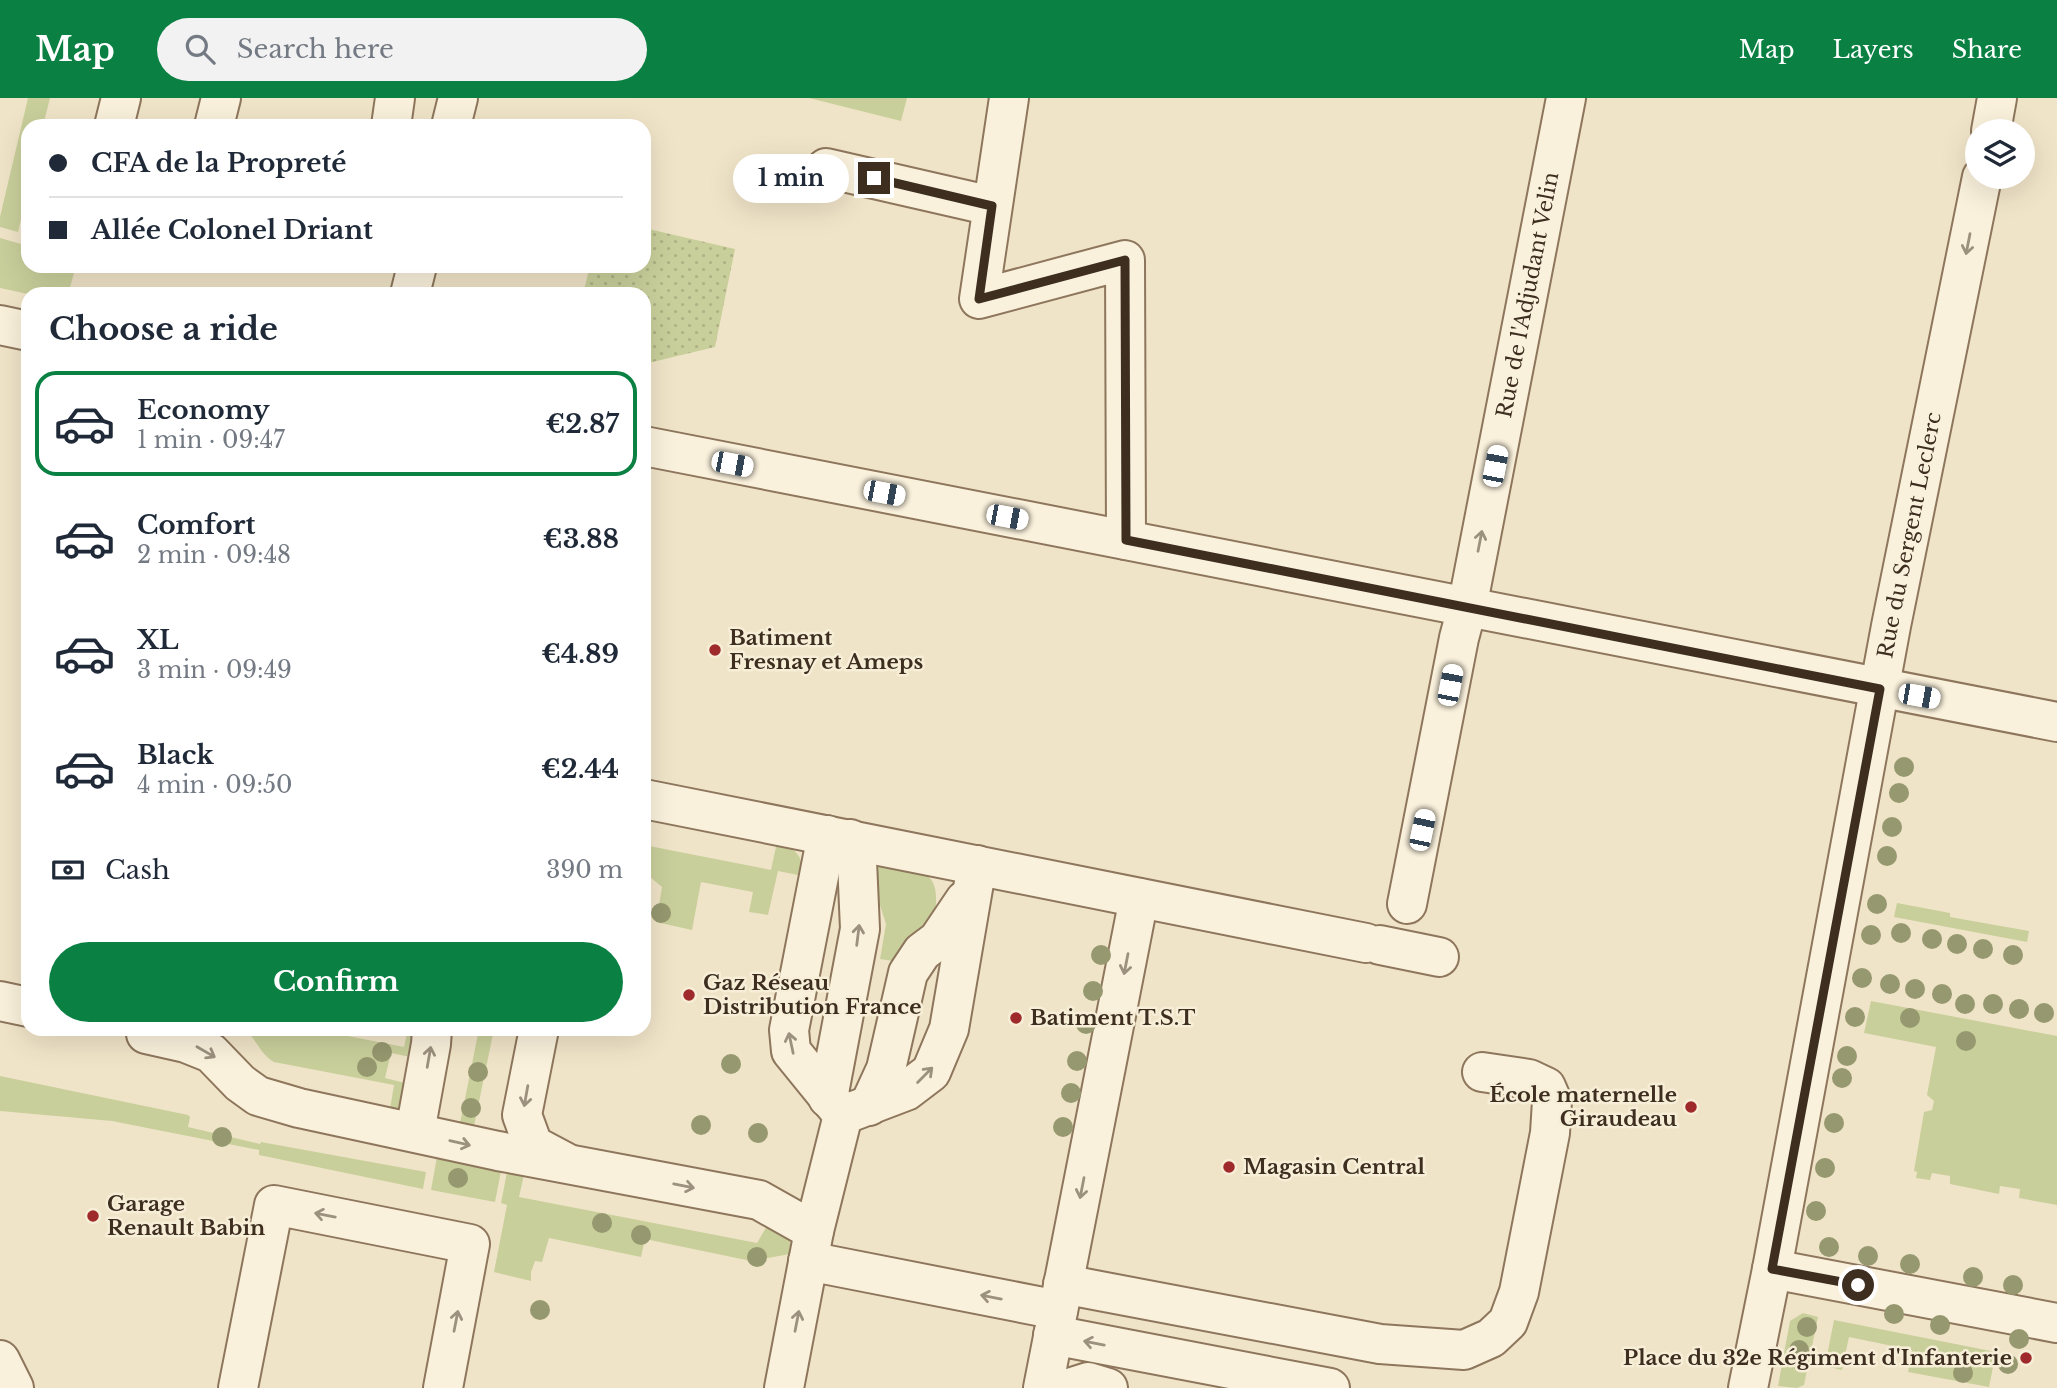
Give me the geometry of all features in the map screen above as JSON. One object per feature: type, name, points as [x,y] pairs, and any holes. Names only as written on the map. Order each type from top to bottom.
[{"type":"street","points":[[116,119],[121,98]]},
{"type":"street","points":[[216,119],[221,98]]},
{"type":"street","points":[[392,119],[395,98]]},
{"type":"street","points":[[454,119],[458,98]]},
{"type":"street","points":[[1009,98],[979,299],[1125,260],[1126,540]]},
{"type":"street","name":"Rue de l'Adjudant Velin","points":[[1407,904],[1467,608],[1539,151],[1566,98]]},
{"type":"street","points":[[1993,119],[1997,98]]},
{"type":"street","points":[[827,167],[992,206]]},
{"type":"street","name":"Rue du Sergent Leclerc","points":[[1748,1388],[1880,689],[1980,189]]},
{"type":"street","points":[[0,326],[21,330]]},
{"type":"street","points":[[651,447],[2057,722]]},
{"type":"street","points":[[651,801],[839,837],[975,877],[1139,898],[1439,957]]},
{"type":"street","points":[[839,837],[789,1030],[791,1051],[847,1106]]},
{"type":"street","points":[[783,1388],[811,1246],[847,1106],[860,929],[857,861],[839,837]]},
{"type":"street","points":[[847,1106],[906,1091],[931,1072],[948,1029],[975,877]]},
{"type":"street","points":[[847,1106],[886,1069],[908,973],[922,952],[938,940],[975,877]]},
{"type":"street","points":[[1043,1388],[1139,898]]},
{"type":"street","points":[[0,1001],[21,1006]]},
{"type":"street","points":[[161,1036],[187,1042],[211,1052],[240,1083],[258,1096],[299,1108],[498,1151],[759,1200],[811,1246],[1058,1310],[1380,1344],[1464,1350],[1491,1338],[1508,1322],[1519,1292],[1550,1133],[1552,1101],[1546,1087],[1529,1079],[1482,1072]]},
{"type":"street","points":[[415,1132],[432,1036]]},
{"type":"street","points":[[538,1036],[522,1115],[533,1145],[570,1165]]},
{"type":"street","points":[[238,1388],[274,1205],[470,1244],[443,1388]]},
{"type":"street","points":[[1772,1269],[2057,1323]]},
{"type":"street","points":[[1058,1310],[1132,1350],[1204,1376],[1329,1388]]},
{"type":"street","points":[[1125,1388],[1132,1350]]},
{"type":"street","points":[[0,1360],[14,1388]]},
{"type":"street","points":[[1069,1388],[1088,1382],[1108,1388]]},
{"type":"green space","points":[[28,98],[50,98],[45,119],[23,119]]},
{"type":"green space","points":[[809,98],[907,98],[901,121]]},
{"type":"green space","points":[[21,128],[21,219],[18,232],[0,227]]},
{"type":"green space","points":[[651,230],[735,249],[715,347],[651,362],[651,287],[585,287],[588,273],[651,273]]},
{"type":"green space","points":[[0,238],[21,244],[21,273],[74,273],[70,287],[21,287],[21,292],[0,288]]},
{"type":"green space","points":[[777,842],[798,854],[803,876],[778,871],[768,915],[749,912],[753,892],[701,882],[692,930],[656,922],[662,887],[651,878],[651,846],[771,870]]},
{"type":"green space","points":[[888,865],[923,873],[929,877],[936,891],[935,912],[930,925],[904,946],[893,961],[880,959],[886,924],[877,896],[875,872],[880,866]]},
{"type":"green space","points":[[1897,903],[1950,913],[1950,917],[2029,931],[2027,942],[1894,917]]},
{"type":"green space","points":[[1871,1001],[2057,1036],[2057,1205],[2019,1198],[2020,1189],[2000,1186],[1999,1194],[1950,1184],[1950,1176],[1932,1173],[1930,1180],[1916,1178],[1917,1172],[1914,1171],[1924,1112],[1932,1110],[1934,1101],[1927,1095],[1936,1047],[1864,1033]]},
{"type":"green space","points":[[348,1036],[404,1047],[406,1036],[415,1036],[415,1058],[391,1053],[385,1078],[409,1084],[401,1108],[390,1109],[394,1085],[274,1062],[252,1037]]},
{"type":"green space","points":[[478,1036],[493,1036],[473,1131],[459,1128]]},
{"type":"green space","points":[[0,1076],[188,1115],[188,1127],[260,1144],[261,1142],[426,1172],[423,1189],[259,1155],[259,1150],[112,1121],[0,1111]]},
{"type":"green space","points":[[438,1151],[502,1166],[495,1202],[431,1190]]},
{"type":"green space","points":[[508,1167],[525,1170],[519,1197],[757,1243],[771,1219],[790,1238],[790,1254],[751,1261],[645,1239],[641,1257],[549,1238],[542,1262],[535,1261],[531,1281],[494,1272],[507,1205],[501,1203]]},
{"type":"green space","points":[[1803,1313],[1818,1317],[1804,1385],[1797,1388],[1778,1386],[1790,1321]]},
{"type":"green space","points":[[1834,1320],[1996,1352],[1989,1387],[1908,1372],[1912,1350],[1849,1337],[1842,1370],[1825,1366]]},
{"type":"place","name":"Batiment Fresnay et Ameps","points":[[715,650]]},
{"type":"place","name":"Gaz Réseau Distribution France","points":[[689,995]]},
{"type":"place","name":"Batiment T.S.T","points":[[1016,1018]]},
{"type":"place","name":"École maternelle Giraudeau","points":[[1691,1107]]},
{"type":"place","name":"Magasin Central","points":[[1229,1167]]},
{"type":"place","name":"Garage Renault Babin","points":[[93,1216]]},
{"type":"place","name":"Place du 32e Régiment d'Infanterie","points":[[2026,1358]]},
{"type":"route","points":[[874,178],[992,206],[979,299],[1125,260],[1126,540],[1880,689],[1772,1269],[1858,1285]]}]
